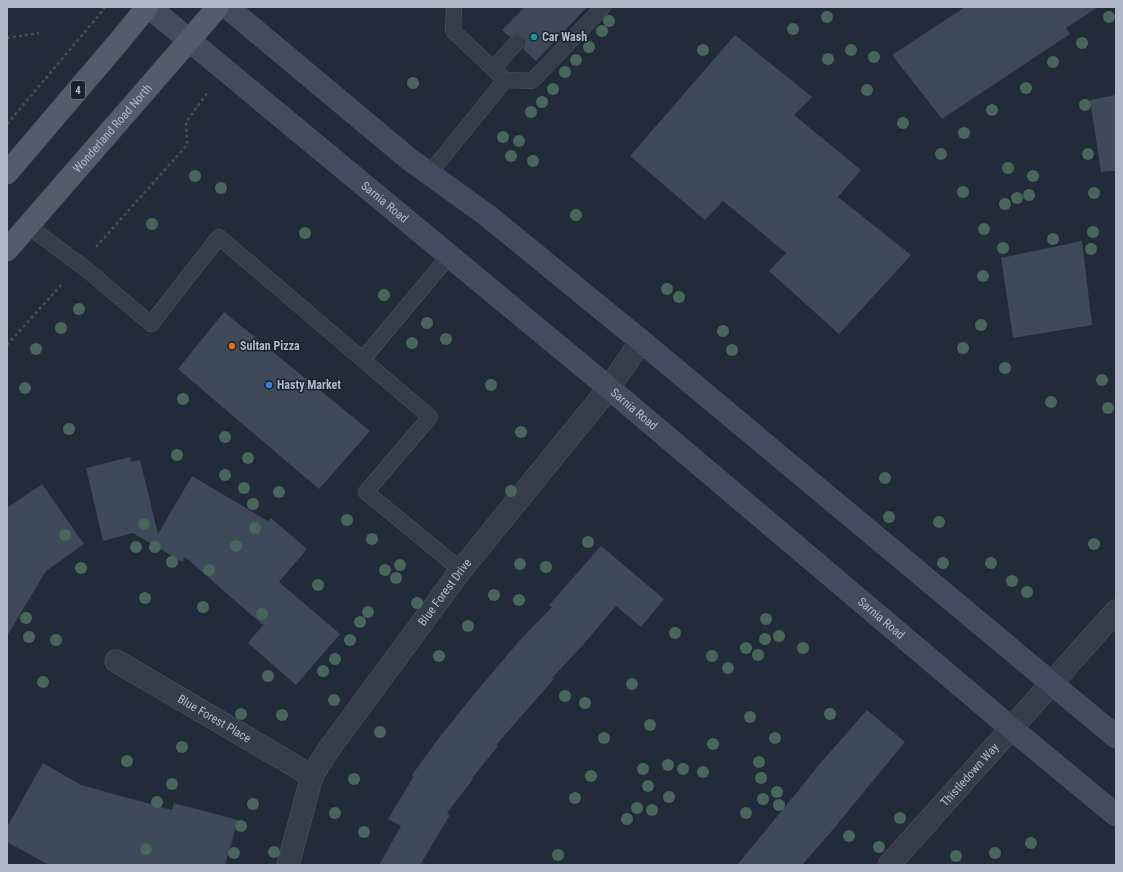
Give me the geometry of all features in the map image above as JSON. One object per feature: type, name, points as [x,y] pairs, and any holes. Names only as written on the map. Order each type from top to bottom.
[{"type":"main road","name":"Sarnia Road","points":[[148,7],[609,388],[1012,729],[1116,815]]},
{"type":"main road","name":"4","points":[[7,173],[122,40],[148,7]]},
{"type":"main road","name":"Wonderland Road North","points":[[7,250],[218,7]]},
{"type":"main road","points":[[227,7],[409,159],[488,216],[641,341],[1116,737]]},
{"type":"street","name":"Blue Forest Drive","points":[[288,865],[312,776],[329,749],[461,570],[609,388],[641,341]]},
{"type":"street","name":"Thistledown Way","points":[[889,865],[1116,611]]},
{"type":"street","name":"Blue Forest Place","points":[[116,661],[312,776]]},
{"type":"lane","points":[[454,7],[453,31],[493,69],[505,80],[532,81],[602,7]]},
{"type":"lane","points":[[493,69],[516,43]]},
{"type":"lane","points":[[430,174],[505,80]]},
{"type":"lane","points":[[28,226],[79,265],[151,324],[219,237],[430,417],[366,492],[461,570]]},
{"type":"lane","points":[[362,359],[449,256]]},
{"type":"path","points":[[7,124],[105,7]]},
{"type":"path","points":[[7,38],[39,33]]},
{"type":"path","points":[[7,345],[187,145],[186,122],[209,90]]},
{"type":"building","name":"Car Wash","points":[[525,7],[587,7],[536,61],[523,49],[525,41],[522,37],[517,34],[510,37],[502,30]]},
{"type":"building","points":[[965,7],[1098,7],[1066,28],[1070,34],[942,119],[892,55]]},
{"type":"building","points":[[735,35],[812,97],[794,115],[861,170],[838,197],[911,255],[839,334],[769,271],[786,253],[723,201],[705,220],[630,156]]},
{"type":"building","points":[[1116,95],[1116,171],[1101,172],[1090,100]]},
{"type":"building","points":[[1082,241],[1092,325],[1013,338],[1001,258]]},
{"type":"building","points":[[224,312],[370,431],[319,489],[178,369]]},
{"type":"building","points":[[130,457],[131,462],[140,460],[158,534],[192,476],[268,521],[271,518],[307,549],[279,582],[340,634],[296,685],[248,643],[263,625],[185,557],[182,562],[133,533],[103,541],[86,468]]},
{"type":"building","points":[[42,484],[84,544],[46,571],[7,636],[7,508]]},
{"type":"building","points":[[601,546],[664,599],[641,627],[616,606],[552,678],[554,679],[496,745],[498,746],[472,778],[473,779],[447,813],[450,815],[420,865],[379,865],[401,826],[388,819],[414,776],[412,775],[438,739],[471,698],[520,640],[552,607],[549,605]]},
{"type":"building","points":[[867,710],[905,742],[830,833],[802,865],[737,865],[817,767]]},
{"type":"building","points":[[43,763],[81,785],[172,810],[174,803],[238,820],[225,865],[49,865],[7,842],[7,827]]},
{"type":"place","name":"Car Wash","points":[[534,37]]},
{"type":"place","name":"Sultan Pizza","points":[[232,346]]},
{"type":"place","name":"Hasty Market","points":[[269,385]]}]
